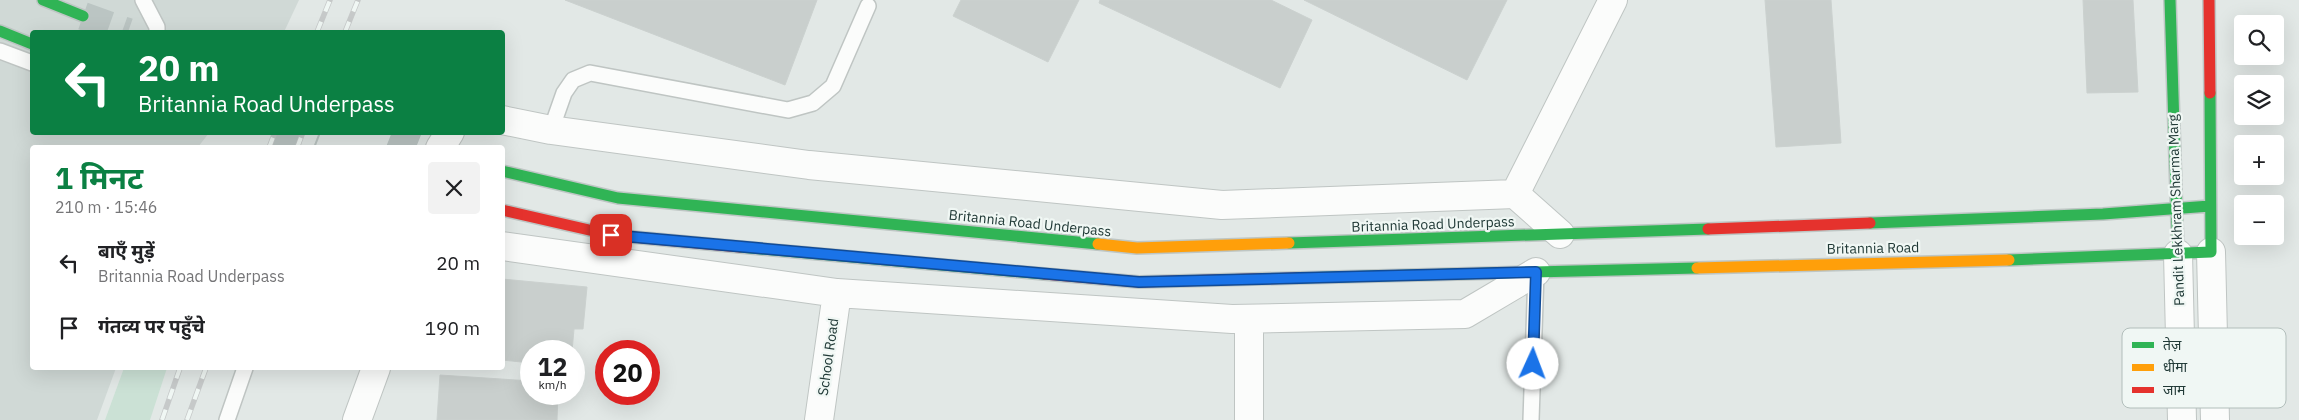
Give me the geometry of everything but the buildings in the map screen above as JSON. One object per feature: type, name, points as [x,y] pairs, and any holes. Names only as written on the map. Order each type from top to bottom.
[{"type":"main road","points":[[43,0],[84,16]]},
{"type":"main road","name":"Pandit Lekkhram Sharma Marg","points":[[2170,0],[2175,209],[2178,254]]},
{"type":"main road","points":[[2209,0],[2211,252]]},
{"type":"main road","points":[[0,31],[30,43]]},
{"type":"main road","name":"Britannia Road Underpass","points":[[505,172],[618,198],[1137,248],[1560,234]]},
{"type":"main road","name":"Britannia Road","points":[[1560,234],[2093,215],[2210,206]]},
{"type":"main road","points":[[505,211],[611,235],[1139,282],[1536,272]]},
{"type":"main road","name":"Britannia Road","points":[[1536,272],[2211,252]]},
{"type":"street","points":[[1515,194],[1613,0]]},
{"type":"street","points":[[505,121],[551,130],[808,165],[1222,205],[1515,194],[1560,234]]},
{"type":"street","points":[[505,246],[836,293],[1249,319],[1465,314],[1536,272]]},
{"type":"street","points":[[2211,252],[2213,328]]},
{"type":"street","name":"Pandit Lekkhram Sharma Marg","points":[[2178,254],[2180,328]]},
{"type":"street","name":"School Road","points":[[819,420],[836,293]]},
{"type":"street","points":[[1248,420],[1249,319]]},
{"type":"street","points":[[357,420],[375,370]]},
{"type":"lane","points":[[143,0],[157,30]]},
{"type":"lane","points":[[551,130],[564,93],[573,80],[590,73],[788,110],[813,103],[833,86],[868,6]]},
{"type":"lane","points":[[0,51],[30,62]]},
{"type":"lane","points":[[1531,420],[1536,272]]},
{"type":"lane","points":[[227,420],[244,370]]},
{"type":"shaded area","points":[[0,0],[299,0],[285,30],[30,30],[30,135],[207,135],[200,145],[30,145],[30,370],[115,370],[97,420],[0,420]]},
{"type":"green space","points":[[123,370],[166,370],[150,420],[105,420]]},
{"type":"tunnel","points":[[83,16],[122,30]]},
{"type":"tunnel","points":[[282,135],[307,145]]},
{"type":"tunnel","points":[[400,135],[424,145]]},
{"type":"railway","points":[[318,30],[330,0]]},
{"type":"railway","points":[[346,30],[358,0]]},
{"type":"railway","points":[[270,145],[274,135]]},
{"type":"railway","points":[[298,145],[302,135]]},
{"type":"railway","points":[[162,420],[179,370]]},
{"type":"railway","points":[[187,420],[205,370]]},
{"type":"traffic: fast","points":[[43,0],[83,16]]},
{"type":"traffic: fast","points":[[2170,0],[2178,254]]},
{"type":"traffic: fast","points":[[0,31],[30,43]]},
{"type":"traffic: fast","points":[[2009,260],[2211,252],[2210,93]]},
{"type":"traffic: fast","points":[[505,172],[618,198],[1098,244]]},
{"type":"traffic: fast","points":[[1870,223],[2103,214],[2210,206]]},
{"type":"traffic: fast","points":[[1289,243],[1708,229]]},
{"type":"traffic: fast","points":[[740,247],[1044,274]]},
{"type":"traffic: fast","points":[[1296,278],[1697,268]]},
{"type":"traffic: slow","points":[[1098,244],[1137,248],[1289,243]]},
{"type":"traffic: slow","points":[[1697,268],[2009,260]]},
{"type":"traffic: jam","points":[[2209,0],[2210,93]]},
{"type":"traffic: jam","points":[[505,211],[611,235],[740,247]]},
{"type":"traffic: jam","points":[[1708,229],[1870,223]]},
{"type":"traffic: jam","points":[[1044,274],[1139,282],[1296,278]]},
{"type":"route","points":[[611,235],[1139,282],[1536,272],[1533,364]]}]
